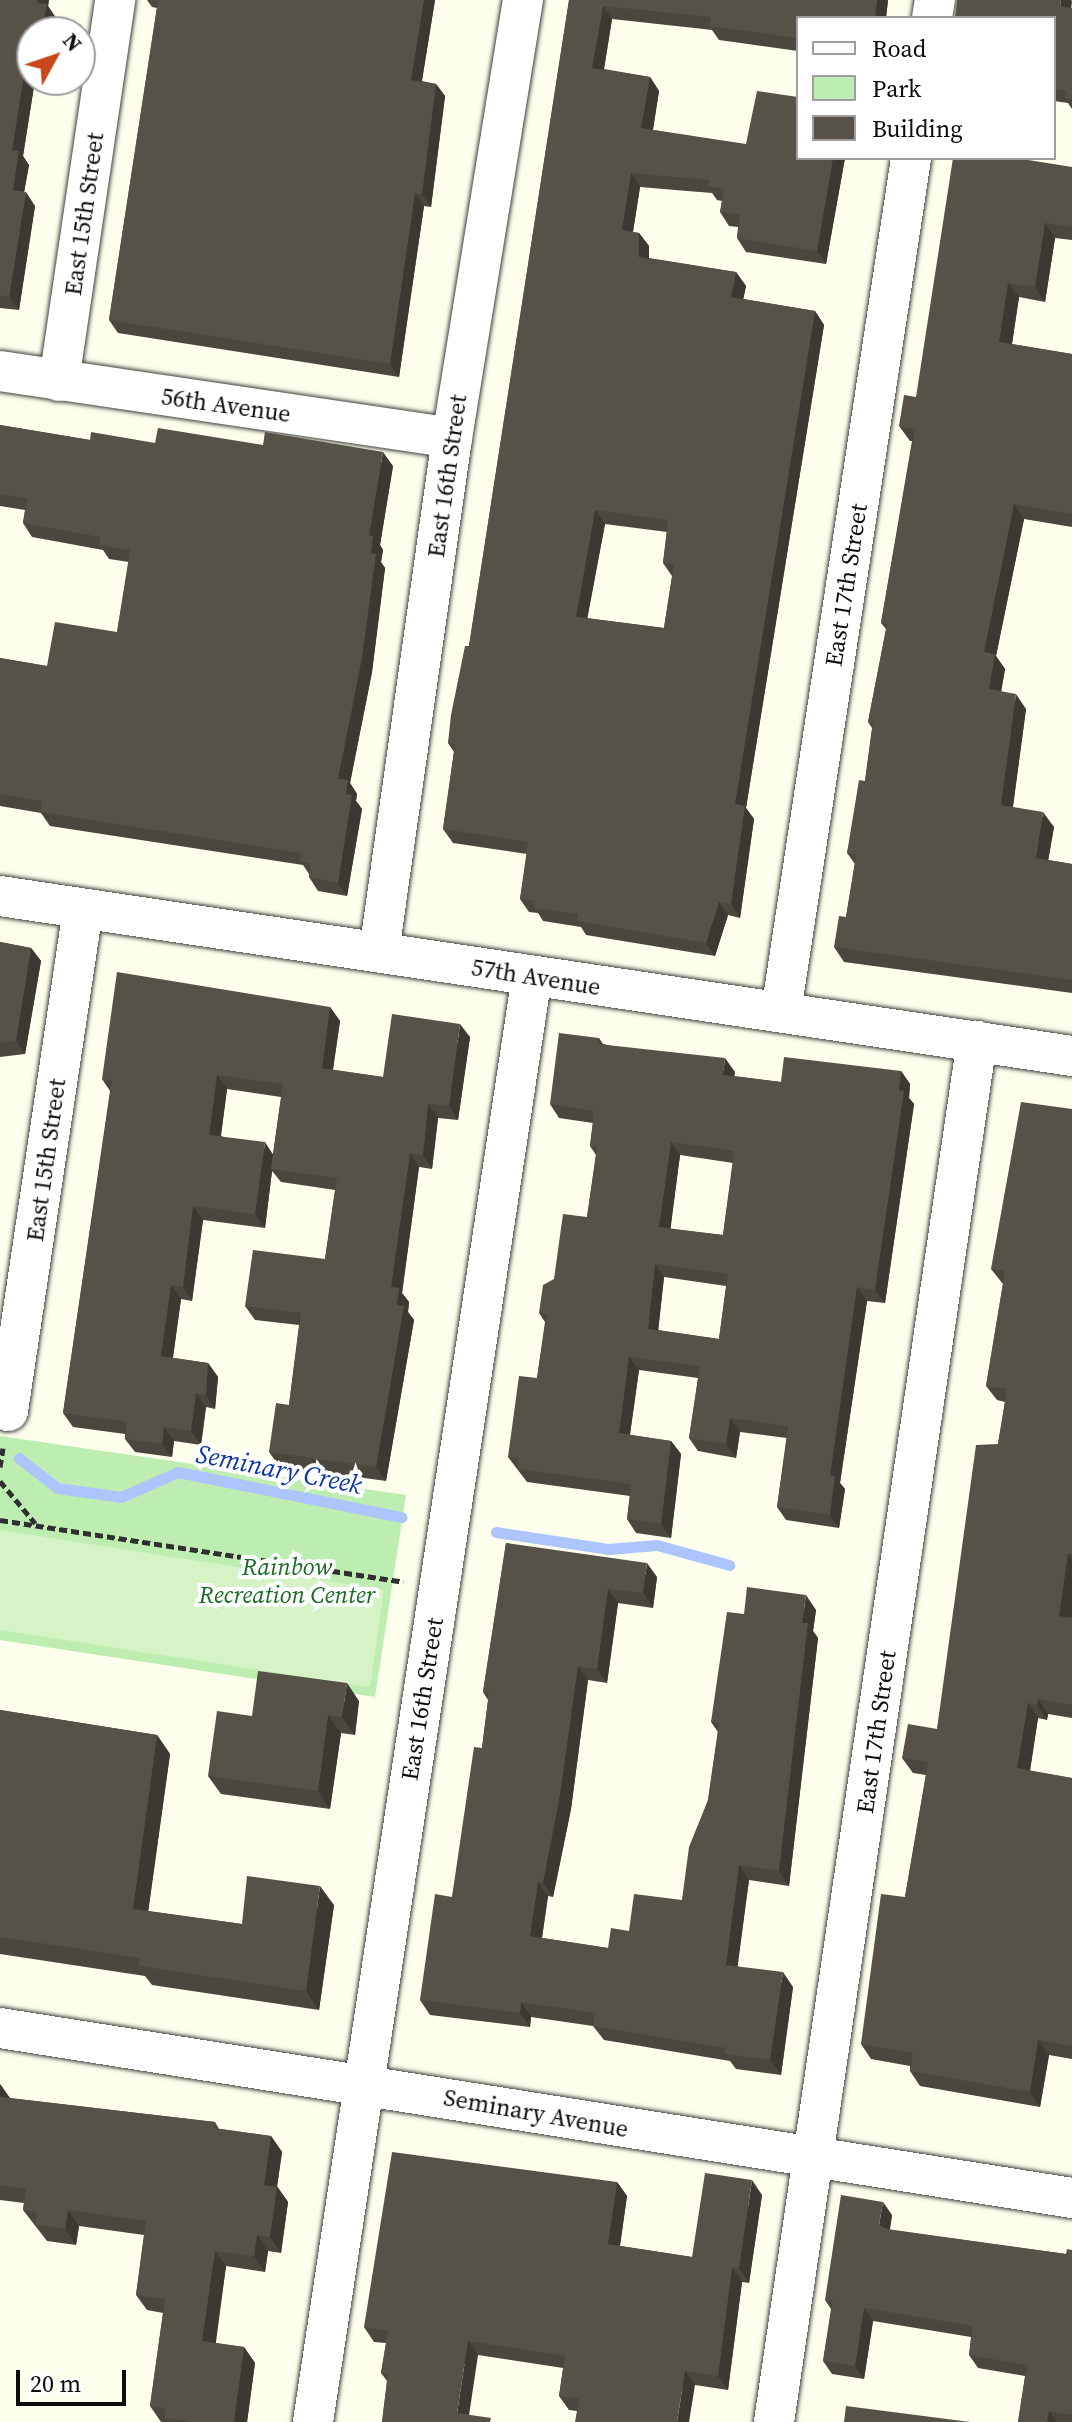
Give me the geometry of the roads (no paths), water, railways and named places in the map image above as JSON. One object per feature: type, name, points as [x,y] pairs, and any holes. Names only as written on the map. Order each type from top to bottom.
[{"type":"street","name":"East 15th Street","points":[[59,381],[115,0]]},
{"type":"street","name":"East 16th Street","points":[[379,952],[452,438],[523,0]]},
{"type":"street","name":"East 17th Street","points":[[781,1012],[911,160]]},
{"type":"street","name":"56th Avenue","points":[[0,371],[452,438]]},
{"type":"street","name":"57th Avenue","points":[[0,896],[1072,1056]]},
{"type":"street","name":"East 15th Street","points":[[8,1411],[83,909]]},
{"type":"street","name":"East 16th Street","points":[[313,2422],[532,976]]},
{"type":"street","name":"East 17th Street","points":[[774,2422],[977,1041]]},
{"type":"street","name":"Seminary Avenue","points":[[0,2028],[364,2083],[813,2160],[1072,2198]]},
{"type":"waterway","name":"Seminary Creek","points":[[19,1458],[57,1488],[121,1497],[178,1472],[402,1517]]},
{"type":"waterway","name":"Seminary Creek","points":[[496,1532],[608,1549],[657,1545],[729,1565]]},
{"type":"park label","name":"Rainbow Recreation Center","points":[[287,1581]]}]
